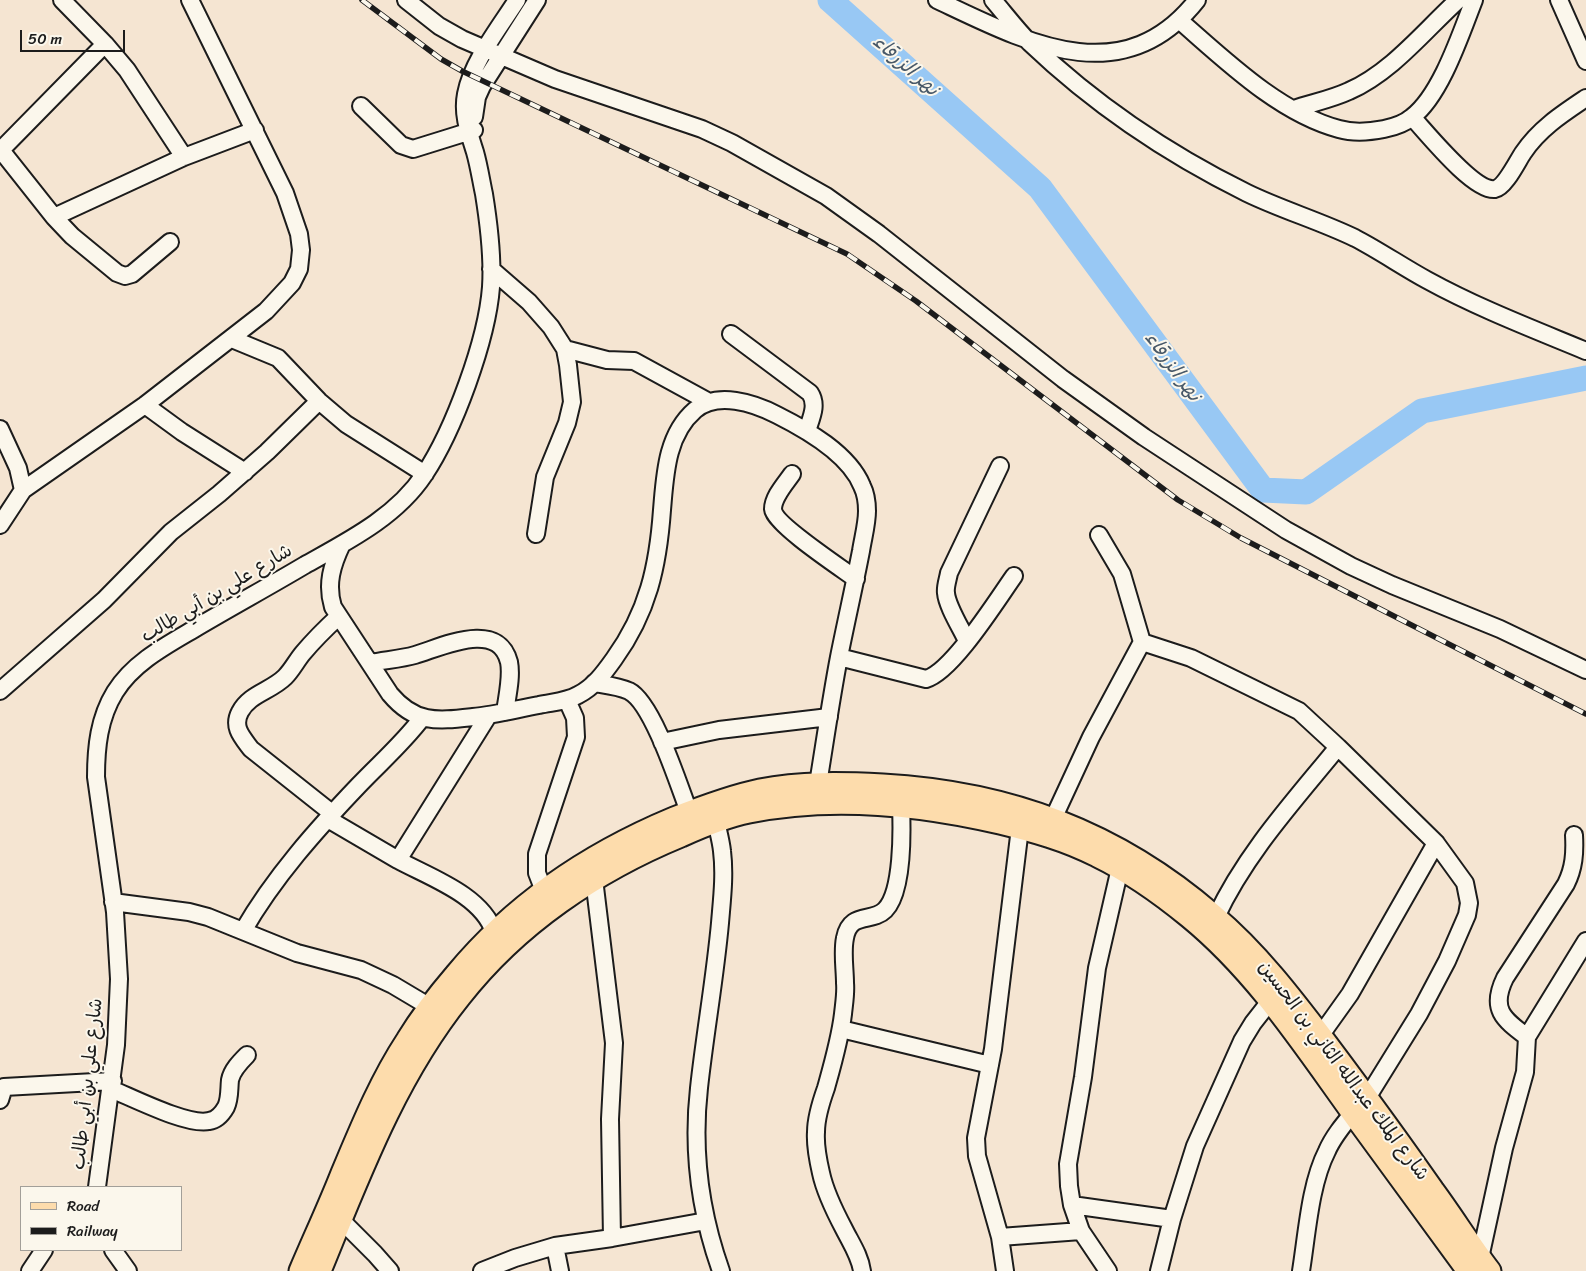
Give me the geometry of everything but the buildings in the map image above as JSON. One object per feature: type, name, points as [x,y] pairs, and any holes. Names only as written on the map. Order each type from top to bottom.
[{"type":"main road","name":"شارع الملك عبدالله الثاني بن الحسين","points":[[300,1271],[397,1092],[427,1042],[479,974],[517,937],[563,900],[594,879],[636,855],[716,821],[747,812],[818,784],[907,786],[988,799],[1053,819],[1124,851],[1169,880],[1216,917],[1264,966],[1320,1036],[1360,1105]]},
{"type":"main road","name":"شارع الملك عبدالله الثاني بن الحسين","points":[[320,1271],[341,1220],[356,1139],[392,1065],[405,1042],[430,1007],[454,976],[494,932],[516,911],[544,890],[594,857],[620,843],[689,812],[734,796],[760,790],[790,796],[955,813],[1020,828],[1070,844],[1120,868],[1169,901],[1194,921],[1235,960],[1271,1000],[1360,1105],[1479,1267]]},
{"type":"street","points":[[62,0],[105,44],[127,70],[184,157]]},
{"type":"street","points":[[0,525],[23,490],[145,405],[232,339],[266,311],[292,283],[299,269],[301,250],[299,234],[292,212],[255,130],[190,0]]},
{"type":"street","points":[[406,0],[440,26],[493,53],[589,91],[674,118],[702,129],[732,143],[826,196],[878,234],[1063,379],[1144,437],[1278,525],[1351,566],[1500,629],[1586,670]]},
{"type":"street","name":"شارع علي بن أبي طالب","points":[[493,53],[517,0]]},
{"type":"street","name":"شارع علي بن أبي طالب","points":[[95,1183],[112,1085],[119,979],[113,902],[96,777],[98,744],[102,722],[115,692],[125,679],[154,654],[342,544],[396,507],[425,474],[447,433],[469,377],[485,324],[491,289],[487,214],[471,131],[465,112],[465,97],[469,82],[537,0]]},
{"type":"street","points":[[938,0],[1029,41],[1061,50],[1083,53],[1123,50],[1143,43],[1179,20],[1197,0]]},
{"type":"street","points":[[993,0],[1029,41],[1081,89],[1150,138],[1216,177],[1250,194],[1334,228],[1428,281],[1473,303],[1586,351]]},
{"type":"street","points":[[1294,109],[1349,91],[1378,74],[1401,55],[1458,0]]},
{"type":"street","points":[[1179,20],[1226,61],[1271,96],[1319,122],[1358,132],[1395,126],[1412,118],[1424,104],[1442,75],[1474,0]]},
{"type":"street","points":[[1559,0],[1586,61]]},
{"type":"street","points":[[105,44],[1,150],[54,217],[80,244],[121,276],[132,274],[170,242]]},
{"type":"street","points":[[1412,118],[1464,173],[1486,188],[1494,189],[1502,185],[1540,132],[1586,98]]},
{"type":"street","points":[[360,106],[406,147],[419,148],[471,131]]},
{"type":"street","points":[[54,217],[184,157],[255,130]]},
{"type":"street","points":[[491,269],[529,302],[551,327],[565,349],[572,402],[567,422],[545,477],[536,534]]},
{"type":"street","points":[[730,334],[810,393],[813,397],[814,405],[807,431]]},
{"type":"street","points":[[232,339],[278,358],[288,366],[319,400],[346,424],[425,474]]},
{"type":"street","points":[[565,349],[607,360],[634,361],[709,402]]},
{"type":"street","points":[[0,691],[104,600],[171,532],[245,472],[291,430],[319,400]]},
{"type":"street","points":[[342,544],[333,563],[329,579],[333,607],[398,704],[422,718],[442,719],[488,716],[567,700],[586,690],[594,683],[621,649],[636,624],[647,597],[657,560],[668,456],[674,439],[683,424],[695,410],[709,402],[732,401],[757,406],[774,413],[807,431],[851,467],[864,488],[867,501],[867,513],[856,579],[839,657],[818,784]]},
{"type":"street","points":[[145,405],[182,432],[245,472]]},
{"type":"street","points":[[0,429],[18,468],[23,490]]},
{"type":"street","points":[[967,640],[946,593],[949,573],[1000,466]]},
{"type":"street","points":[[792,474],[775,500],[774,513],[779,520],[803,540],[856,579]]},
{"type":"street","points":[[1053,819],[1091,737],[1142,642],[1122,574],[1099,535]]},
{"type":"street","points":[[839,657],[926,679],[939,673],[967,640],[1014,576]]},
{"type":"street","points":[[338,617],[303,653],[285,677],[244,704],[238,717],[237,727],[241,737],[252,749],[330,817],[398,860],[451,888],[477,905],[486,914],[494,932]]},
{"type":"street","points":[[370,663],[412,656],[465,639],[482,638],[494,642],[504,651],[509,663],[505,712]]},
{"type":"street","points":[[1142,642],[1192,658],[1299,711],[1436,843],[1465,883],[1469,903],[1467,915],[1436,984],[1419,1014],[1360,1105],[1333,1138],[1323,1160],[1311,1208],[1301,1271]]},
{"type":"street","points":[[594,683],[629,692],[636,696],[648,712],[662,742],[689,812]]},
{"type":"street","points":[[544,890],[537,873],[537,854],[576,737],[575,718],[567,700]]},
{"type":"street","points":[[398,860],[488,716]]},
{"type":"street","points":[[662,742],[719,730],[829,717]]},
{"type":"street","points":[[243,931],[267,893],[330,817],[374,770],[403,743],[422,718]]},
{"type":"street","points":[[1216,917],[1230,889],[1263,840],[1338,747]]},
{"type":"street","points":[[862,1271],[854,1248],[821,1176],[816,1132],[819,1111],[841,1029],[846,986],[845,938],[848,928],[856,920],[879,914],[890,903],[894,893],[902,842],[901,806]]},
{"type":"street","points":[[716,821],[722,851],[722,897],[714,974],[698,1089],[697,1125],[700,1190],[706,1221],[720,1271]]},
{"type":"street","points":[[1005,1271],[1000,1237],[981,1173],[976,1138],[990,1065],[1020,828]]},
{"type":"street","points":[[1526,1036],[1503,1017],[1498,994],[1505,978],[1566,884],[1574,862],[1574,835]]},
{"type":"street","points":[[1320,1036],[1354,988],[1436,843]]},
{"type":"street","points":[[1108,1271],[1081,1231],[1072,1205],[1068,1164],[1083,1077],[1097,968],[1120,868]]},
{"type":"street","points":[[594,879],[614,1044],[610,1119],[612,1238]]},
{"type":"street","points":[[113,902],[189,912],[208,917],[298,953],[361,970],[430,1007]]},
{"type":"street","points":[[1479,1267],[1504,1148],[1524,1072],[1526,1036],[1586,941]]},
{"type":"street","points":[[1159,1271],[1172,1219],[1195,1146],[1231,1062],[1247,1032],[1271,1000]]},
{"type":"street","points":[[841,1029],[990,1065]]},
{"type":"street","points":[[1,1091],[112,1085],[181,1117],[202,1122],[210,1121],[217,1118],[223,1112],[227,1104],[233,1072],[247,1055]]},
{"type":"street","points":[[1072,1205],[1172,1219]]},
{"type":"street","points":[[341,1220],[390,1271]]},
{"type":"street","points":[[482,1271],[515,1258],[555,1246],[706,1221]]},
{"type":"street","points":[[1000,1237],[1081,1231]]},
{"type":"street","points":[[555,1246],[560,1271]]},
{"type":"street","points":[[30,1271],[43,1251]]},
{"type":"street","points":[[114,1251],[128,1271]]},
{"type":"waterway","name":"نهر الزرقاء","points":[[830,0],[1040,188],[1263,490],[1306,492],[1422,411],[1586,378]]},
{"type":"railway","points":[[362,0],[441,59],[462,71],[847,254],[916,301],[1178,500],[1241,538],[1586,714]]}]
